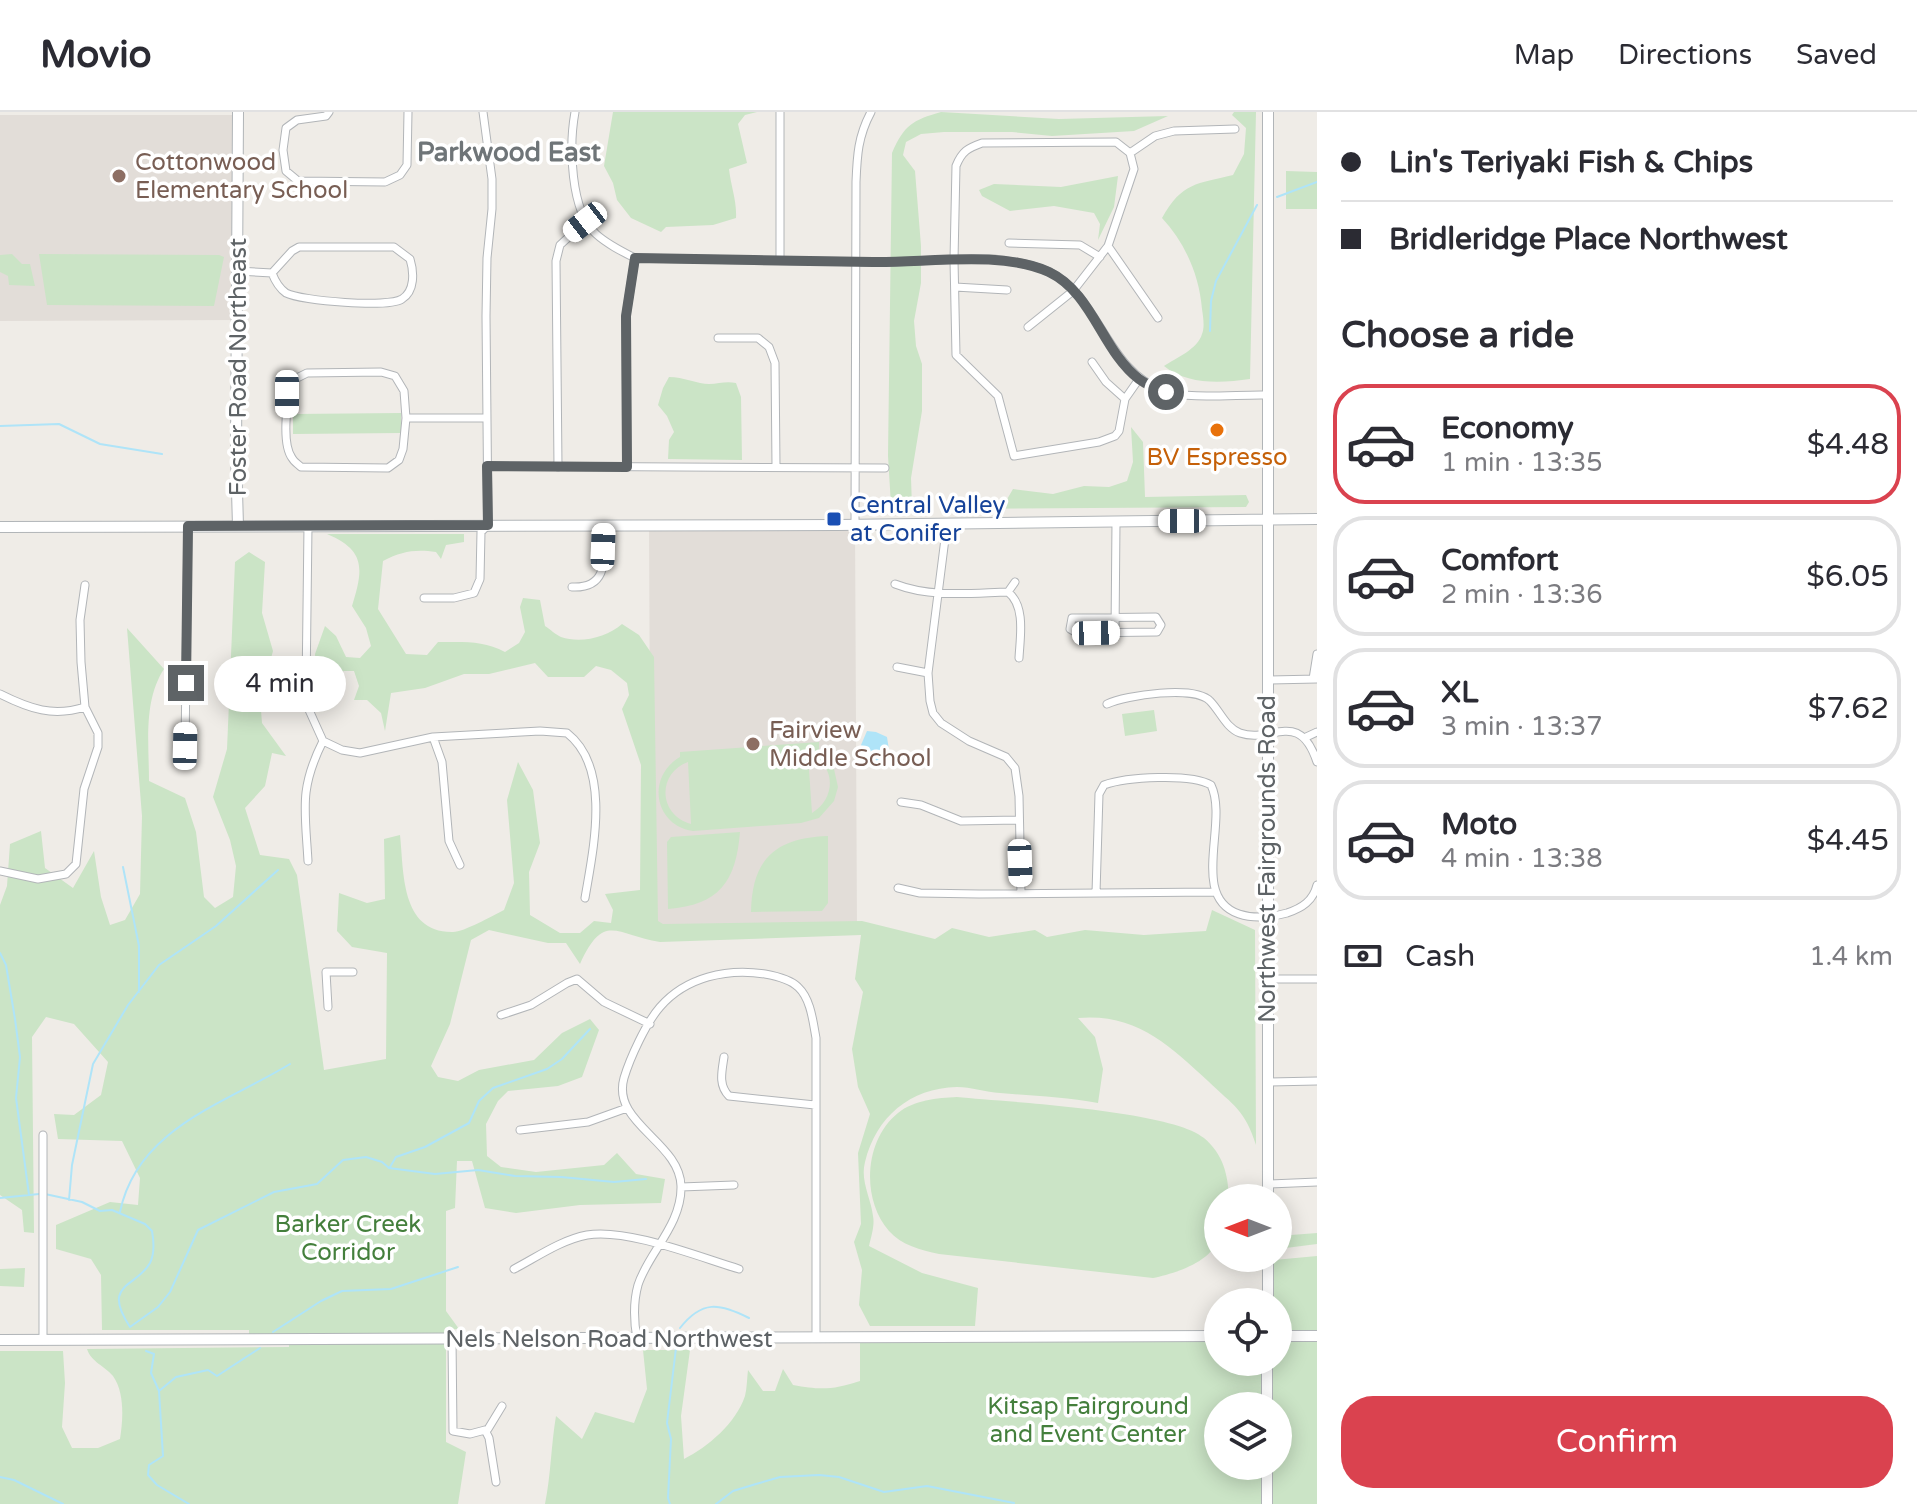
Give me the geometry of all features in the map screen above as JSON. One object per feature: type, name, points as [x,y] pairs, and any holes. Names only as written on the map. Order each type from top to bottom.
[{"type":"main road","name":"Foster Road Northeast","points":[[238,112],[238,526]]},
{"type":"main road","name":"Northwest Fairgrounds Road","points":[[1268,112],[1268,1184]]},
{"type":"main road","points":[[0,527],[1317,519]]},
{"type":"main road","name":"Nels Nelson Road Northwest","points":[[0,1340],[1204,1336]]},
{"type":"main road","points":[[1292,1336],[1317,1336]]},
{"type":"main road","points":[[1267,1480],[1267,1504]]},
{"type":"street","points":[[329,112],[326,116],[297,120],[286,128],[283,150],[286,171],[298,181],[385,182],[400,175],[407,165],[408,112]]},
{"type":"street","points":[[424,598],[454,598],[474,593],[480,579],[481,532],[488,525],[487,258],[492,179],[483,112]]},
{"type":"street","points":[[575,112],[572,125],[574,185],[585,222],[610,245],[635,258],[954,260],[1027,265],[1061,279],[1073,291],[1113,350],[1139,379],[1166,392],[1267,395]]},
{"type":"street","points":[[780,112],[780,260]]},
{"type":"street","points":[[855,524],[858,144],[871,112]]},
{"type":"street","points":[[1130,153],[1155,136],[1174,131],[1235,129]]},
{"type":"street","points":[[1028,327],[1073,291],[1108,246],[1134,169],[1130,153],[1116,142],[982,143],[968,148],[960,157],[956,166],[954,260],[956,355],[998,396],[1014,456],[1099,442],[1115,436],[1119,431],[1125,399],[1139,379]]},
{"type":"street","points":[[558,467],[556,261],[560,245],[585,222]]},
{"type":"street","points":[[1009,243],[1080,245],[1100,257]]},
{"type":"street","points":[[1108,246],[1158,318]]},
{"type":"street","points":[[299,247],[394,247],[410,259],[412,284],[407,295],[393,303],[335,302],[291,295],[283,291],[272,273],[299,247]]},
{"type":"street","points":[[627,467],[626,316],[635,258]]},
{"type":"street","points":[[237,271],[272,273]]},
{"type":"street","points":[[955,287],[1007,290]]},
{"type":"street","points":[[718,338],[758,338],[769,347],[775,363],[776,466]]},
{"type":"street","points":[[1092,362],[1106,382],[1125,399]]},
{"type":"street","points":[[381,372],[395,376],[404,391],[406,418],[403,449],[399,460],[388,468],[301,467],[287,447],[287,394],[293,380],[307,373],[381,372]]},
{"type":"street","points":[[406,418],[486,418]]},
{"type":"street","points":[[487,466],[885,468]]},
{"type":"street","points":[[1115,633],[1116,522]]},
{"type":"street","points":[[947,523],[928,673],[930,701],[933,713],[941,723],[969,741],[1006,757],[1015,768],[1018,777],[1021,893]]},
{"type":"street","points":[[572,587],[592,584],[601,575],[604,525]]},
{"type":"street","points":[[185,746],[188,526]]},
{"type":"street","points":[[308,526],[306,690],[309,710],[323,741],[342,750],[360,753],[433,737],[540,731],[567,733],[577,741],[587,759],[595,792],[597,815],[585,898]]},
{"type":"street","points":[[1008,592],[1015,582]]},
{"type":"street","points":[[895,584],[908,590],[940,593],[1008,592],[1015,597],[1018,606],[1019,658]]},
{"type":"street","points":[[0,871],[38,879],[66,874],[76,864],[84,789],[98,747],[98,733],[85,707],[80,620],[85,585]]},
{"type":"street","points":[[1115,617],[1156,617],[1161,625],[1157,632],[1115,633],[1077,633],[1070,629],[1070,625],[1072,618],[1115,617]]},
{"type":"street","points":[[1267,680],[1315,679],[1317,654]]},
{"type":"street","points":[[897,667],[928,673]]},
{"type":"street","points":[[0,694],[52,712],[64,713],[85,707]]},
{"type":"street","points":[[1107,704],[1128,696],[1199,695],[1210,701],[1227,723],[1239,732],[1291,731],[1304,738],[1310,744],[1317,762]]},
{"type":"street","points":[[1304,738],[1317,732]]},
{"type":"street","points":[[433,737],[442,762],[449,841],[460,865]]},
{"type":"street","points":[[308,861],[305,789],[323,741]]},
{"type":"street","points":[[1006,757],[1014,748]]},
{"type":"street","points":[[1096,893],[1101,788],[1119,780],[1203,781],[1214,789],[1214,892],[1219,902],[1236,913],[1267,916],[1302,908],[1315,893],[1317,885]]},
{"type":"street","points":[[901,802],[921,805],[961,821],[1019,820]]},
{"type":"street","points":[[898,888],[920,893],[1214,892]]},
{"type":"street","points":[[328,1007],[326,972],[353,972]]},
{"type":"street","points":[[637,1339],[634,1310],[639,1283],[672,1221],[681,1187],[673,1159],[627,1108],[623,1095],[624,1078],[659,1008],[681,989],[721,973],[752,972],[790,981],[799,987],[805,996],[816,1038],[816,1338]]},
{"type":"street","points":[[501,1015],[531,1005],[577,979],[604,1002],[650,1024]]},
{"type":"street","points":[[1267,979],[1317,979]]},
{"type":"street","points":[[724,1057],[721,1080],[729,1096],[815,1105]]},
{"type":"street","points":[[1267,1082],[1317,1081]]},
{"type":"street","points":[[520,1130],[588,1122],[627,1108]]},
{"type":"street","points":[[43,1135],[43,1340]]},
{"type":"street","points":[[1268,1184],[1317,1182]]},
{"type":"street","points":[[681,1187],[734,1185]]},
{"type":"street","points":[[514,1269],[574,1239],[591,1234],[638,1239],[739,1269]]},
{"type":"street","points":[[452,1339],[453,1431],[470,1434],[486,1430],[502,1406]]},
{"type":"street","points":[[486,1430],[496,1482]]},
{"type":"shaded area","name":"Cottonwood Elementary School","points":[[0,115],[238,115],[237,320],[0,321]]},
{"type":"shaded area","name":"Fairview Middle School","points":[[855,524],[857,931],[651,932],[649,525]]},
{"type":"green space","points":[[613,112],[757,112],[745,115],[738,124],[747,163],[729,169],[736,218],[713,225],[666,227],[661,232],[631,218],[617,200],[604,166]]},
{"type":"green space","points":[[941,112],[1059,119],[1168,116],[1134,131],[1052,136],[1012,132],[944,132],[921,134],[906,142],[903,155],[915,171],[921,246],[921,283],[914,321],[916,346],[922,364],[922,411],[911,478],[912,507],[891,505],[888,456],[892,153],[910,125]]},
{"type":"green space","points":[[1234,112],[1256,112],[1250,379],[1194,380],[1164,366],[1196,344],[1204,325],[1194,271],[1178,238],[1162,218],[1176,197],[1192,186],[1233,175],[1244,154],[1246,128],[1232,115]]},
{"type":"green space","points":[[1286,171],[1317,172],[1317,209],[1286,209]]},
{"type":"green space","points":[[1118,176],[1114,207],[1098,240],[1100,224],[1094,213],[1054,206],[1010,211],[982,196],[979,190],[994,184],[1061,187]]},
{"type":"green space","points":[[12,254],[22,264],[30,264],[35,286],[9,285],[8,276],[0,272],[0,255]]},
{"type":"green space","points":[[39,254],[224,257],[214,306],[47,305]]},
{"type":"green space","points":[[669,377],[705,384],[736,383],[741,397],[742,460],[668,459],[669,440],[674,432],[658,405]]},
{"type":"green space","points":[[401,413],[401,433],[293,434],[293,414]]},
{"type":"green space","points":[[1131,427],[1143,442],[1145,497],[1246,495],[1249,502],[1246,507],[951,509],[965,498],[987,504],[1006,501],[1013,489],[1053,494],[1084,486],[1109,487],[1127,481],[1133,462]]},
{"type":"green space","name":"Barker Creek Corridor","points":[[327,534],[464,534],[464,542],[446,545],[441,559],[436,552],[415,551],[383,561],[378,609],[406,654],[427,655],[438,642],[481,644],[505,652],[519,643],[525,632],[520,607],[523,598],[540,600],[545,626],[561,637],[577,640],[593,638],[622,624],[639,635],[654,657],[658,921],[663,924],[862,921],[935,939],[952,928],[989,937],[1035,930],[1047,937],[1085,930],[1144,935],[1206,931],[1212,910],[1255,930],[1256,1145],[1238,1109],[1165,1044],[1134,1026],[1099,1018],[1078,1018],[1095,1037],[1103,1069],[1098,1103],[962,1087],[940,1089],[910,1099],[877,1131],[864,1169],[873,1220],[869,1246],[922,1273],[978,1288],[975,1326],[870,1326],[859,1305],[862,1270],[854,1242],[861,1224],[858,1153],[870,1114],[858,1087],[852,1049],[863,992],[855,979],[861,935],[660,942],[612,930],[596,937],[580,964],[566,943],[548,943],[489,930],[471,940],[450,1024],[431,1066],[438,1077],[458,1081],[479,1070],[534,1060],[562,1033],[590,1019],[599,1030],[582,1077],[558,1086],[508,1091],[498,1101],[486,1124],[487,1156],[501,1167],[536,1172],[604,1165],[617,1153],[636,1174],[665,1179],[661,1203],[580,1205],[516,1213],[485,1208],[472,1161],[457,1161],[455,1208],[446,1211],[446,1311],[459,1329],[446,1330],[446,1442],[466,1452],[458,1504],[0,1504],[0,1351],[63,1351],[65,1383],[62,1427],[72,1448],[98,1448],[120,1439],[121,1398],[113,1376],[87,1349],[289,1347],[289,1340],[249,1340],[249,1330],[102,1330],[101,1275],[91,1259],[56,1249],[56,1225],[110,1202],[138,1205],[140,1178],[122,1141],[58,1139],[54,1114],[74,1115],[101,1095],[108,1062],[74,1024],[46,1017],[32,1037],[34,1233],[24,1232],[22,1210],[0,1195],[0,905],[7,886],[10,844],[41,831],[45,868],[73,888],[94,851],[101,897],[110,925],[125,920],[140,894],[142,816],[127,628],[164,669],[157,681],[150,709],[149,781],[185,798],[196,832],[204,897],[215,908],[233,897],[236,866],[230,840],[213,797],[227,749],[235,562],[249,552],[265,562],[262,613],[273,651],[260,698],[262,723],[286,756],[272,753],[265,786],[245,808],[260,855],[289,859],[297,875],[324,1070],[386,1059],[387,953],[352,947],[337,931],[339,893],[367,903],[385,899],[384,839],[400,835],[408,897],[423,922],[436,930],[453,932],[504,910],[514,883],[507,800],[518,762],[533,790],[540,843],[529,872],[530,915],[560,933],[580,933],[594,921],[611,923],[613,910],[605,894],[640,890],[641,765],[622,709],[629,695],[627,683],[611,670],[596,666],[584,677],[548,677],[535,663],[489,674],[464,674],[425,688],[391,693],[385,731],[381,713],[367,700],[354,700],[359,686],[354,671],[344,671],[329,678],[316,673],[315,654],[325,626],[336,636],[346,657],[360,658],[371,646],[366,628],[352,606],[359,571],[355,554]]},
{"type":"green space","points":[[1154,710],[1157,731],[1125,736],[1122,714]]},
{"type":"green space","points":[[819,742],[819,752],[834,769],[838,787],[834,801],[819,818],[801,823],[693,831],[670,820],[659,799],[662,776],[680,757],[680,752]],"holes":[[[808,755],[824,766],[830,782],[826,799],[812,813]],[[688,762],[691,823],[691,824],[672,812],[666,794],[671,775]]]},
{"type":"green space","points":[[740,832],[734,865],[722,888],[700,902],[668,909],[667,842],[671,837]]},
{"type":"green space","points":[[828,836],[828,903],[822,911],[751,912],[756,878],[770,854],[794,841]]},
{"type":"green space","points":[[942,1098],[1125,1114],[1186,1128],[1204,1138],[1220,1158],[1227,1184],[1204,1184],[1204,1258],[1191,1266],[1153,1278],[939,1254],[899,1240],[880,1218],[874,1203],[870,1170],[873,1154],[878,1138],[898,1113],[911,1105]]},
{"type":"green space","points":[[1317,1233],[1317,1244],[1292,1247],[1292,1235]]},
{"type":"green space","points":[[1317,1256],[1317,1331],[1292,1331],[1292,1288],[1274,1288],[1274,1272],[1292,1272],[1292,1258]]},
{"type":"green space","points":[[25,1268],[24,1287],[0,1286],[0,1269]]},
{"type":"green space","name":"Kitsap Fairground and Event Center","points":[[1204,1336],[1204,1376],[1292,1376],[1292,1336],[1317,1336],[1317,1504],[545,1504],[556,1416],[582,1439],[595,1412],[634,1423],[647,1389],[643,1350],[690,1350],[681,1416],[684,1459],[711,1441],[735,1416],[745,1396],[748,1370],[763,1391],[775,1391],[783,1369],[793,1385],[811,1388],[834,1388],[860,1381],[860,1339]]},
{"type":"water","points":[[867,731],[887,737],[889,750],[882,763],[864,764],[861,745]]},
{"type":"waterway","points":[[1277,197],[1317,182]]},
{"type":"waterway","points":[[1210,331],[1211,301],[1216,281],[1257,205]]},
{"type":"waterway","points":[[0,426],[59,424],[100,444],[162,454]]},
{"type":"waterway","points":[[123,867],[139,946],[139,992]]},
{"type":"waterway","points":[[69,1200],[72,1165],[93,1064],[128,1005],[159,965],[216,926],[278,870]]},
{"type":"waterway","points":[[0,953],[6,965],[20,1057],[16,1098],[29,1195]]},
{"type":"waterway","points":[[390,1167],[396,1157],[425,1147],[469,1123],[479,1101],[493,1088],[547,1069],[562,1059],[590,1029]]},
{"type":"waterway","points":[[120,1212],[130,1183],[145,1159],[164,1139],[187,1121],[290,1064]]},
{"type":"waterway","points":[[45,1194],[82,1202],[100,1211],[112,1210],[145,1224],[152,1231],[154,1247],[150,1263],[120,1294],[122,1313],[130,1327],[158,1307],[170,1292],[198,1230],[274,1192],[317,1184],[343,1160],[366,1157],[389,1168],[435,1174],[478,1170],[515,1176],[614,1182],[646,1179]]},
{"type":"waterway","points":[[0,1198],[39,1194]]},
{"type":"waterway","points":[[273,1332],[342,1291],[391,1289],[458,1267]]},
{"type":"waterway","points":[[680,1328],[696,1313],[712,1307],[729,1309],[749,1318]]},
{"type":"waterway","points":[[159,1391],[176,1377],[208,1370],[217,1376],[260,1348]]},
{"type":"waterway","points":[[670,1504],[671,1439],[667,1423],[676,1348]]},
{"type":"waterway","points":[[146,1351],[154,1354],[151,1373],[159,1391],[163,1456],[149,1465],[148,1475],[157,1485],[189,1504]]},
{"type":"waterway","points":[[716,1504],[733,1491],[780,1477],[819,1475],[839,1477],[884,1492],[927,1486],[1014,1503]]},
{"type":"waterway","points":[[0,1477],[14,1480],[63,1504]]},
{"type":"place","name":"Cottonwood Elementary School","points":[[119,176]]},
{"type":"place","name":"BV Espresso","points":[[1217,430]]},
{"type":"place","name":"Central Valley at Conifer","points":[[834,519]]},
{"type":"place","name":"Fairview Middle School","points":[[753,744]]},
{"type":"district","name":"Parkwood East","points":[[509,152]]},
{"type":"route","points":[[186,683],[188,526],[488,525],[487,466],[627,467],[626,316],[635,258],[873,262],[954,260],[1027,265],[1061,279],[1081,300],[1113,350],[1139,379],[1166,392]]}]
